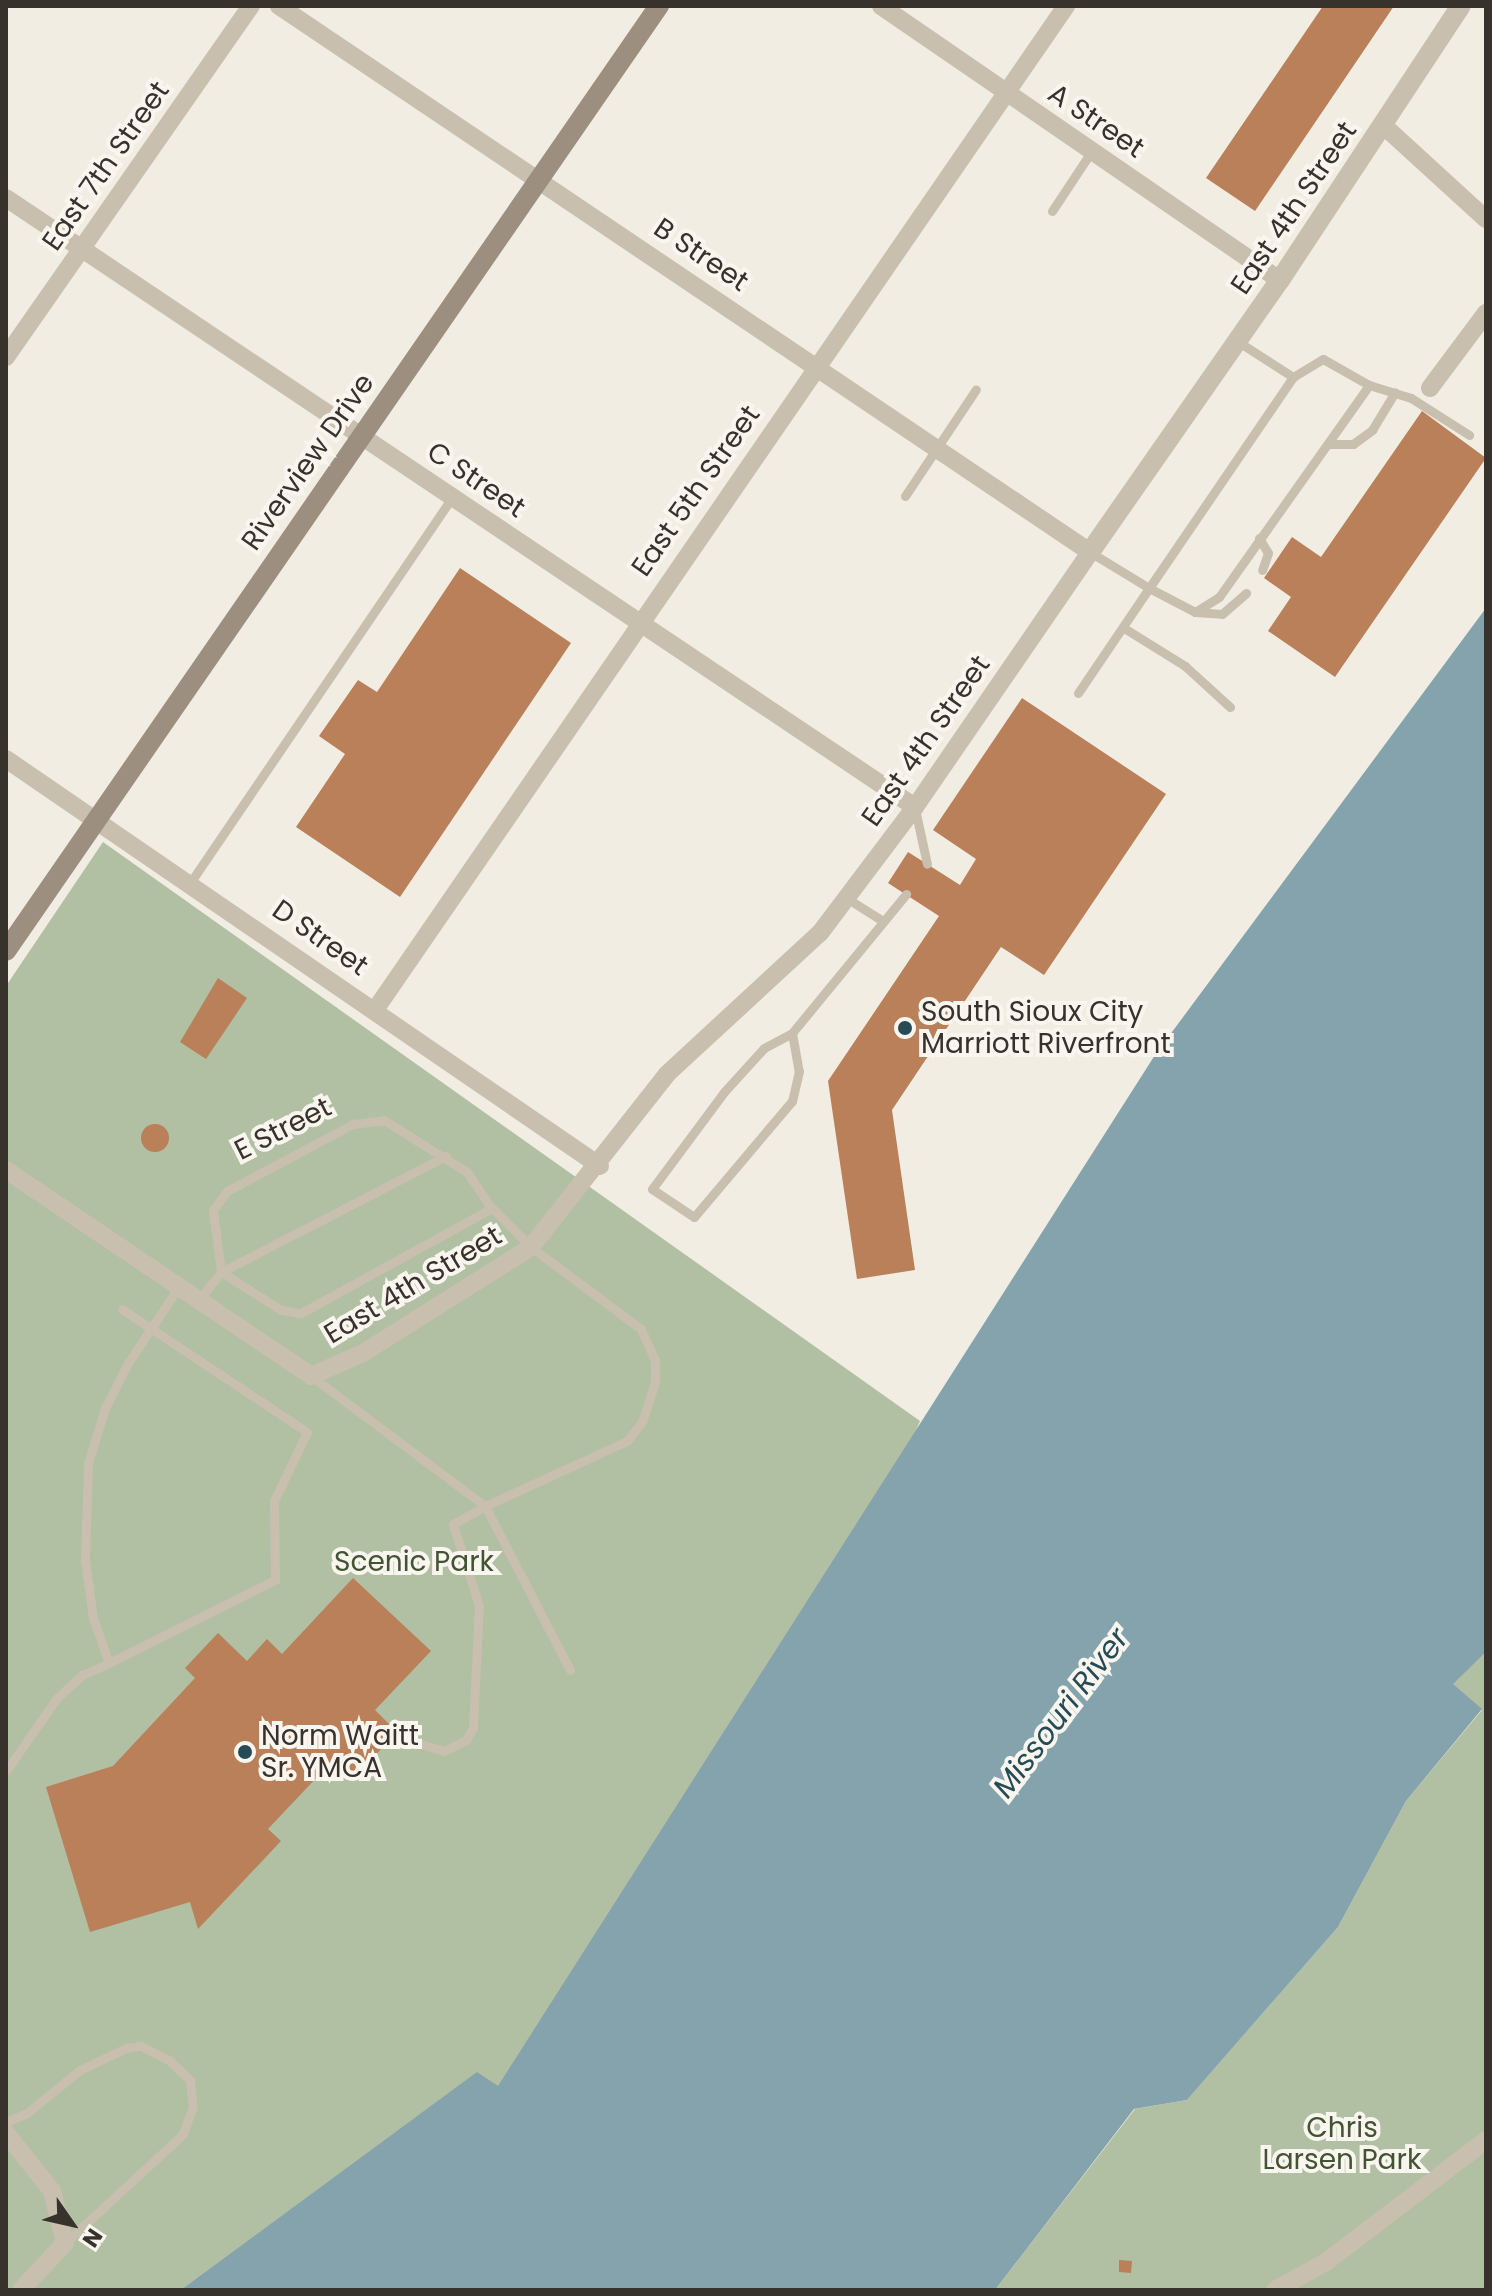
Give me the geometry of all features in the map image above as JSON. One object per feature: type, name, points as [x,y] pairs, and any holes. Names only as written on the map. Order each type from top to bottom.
[{"type":"main road","name":"Riverview Drive","points":[[6,951],[360,434],[659,6]]},
{"type":"street","name":"East 7th Street","points":[[6,357],[251,6]]},
{"type":"street","name":"B Street","points":[[279,6],[541,179],[1090,552]]},
{"type":"street","name":"A Street","points":[[881,6],[1280,280]]},
{"type":"street","name":"East 5th Street","points":[[375,1010],[638,622],[1066,6]]},
{"type":"street","name":"East 4th Street","points":[[311,1376],[441,1308],[531,1247],[600,1166],[667,1074],[820,933],[915,807],[1280,280],[1384,126],[1455,8]]},
{"type":"street","points":[[1384,126],[1486,219]]},
{"type":"street","name":"C Street","points":[[6,198],[915,807]]},
{"type":"street","points":[[1430,388],[1486,313]]},
{"type":"street","name":"D Street","points":[[6,759],[600,1166]]},
{"type":"street","points":[[6,1170],[201,1297],[311,1376]]},
{"type":"street","points":[[6,2133],[52,2191],[65,2243],[21,2290]]},
{"type":"street","points":[[1275,2290],[1326,2262],[1486,2140]]},
{"type":"lane","points":[[1052,211],[1091,152]]},
{"type":"lane","points":[[1237,341],[1293,377]]},
{"type":"lane","points":[[1078,693],[1293,377],[1323,359],[1369,385],[1395,392],[1469,435]]},
{"type":"lane","points":[[1195,612],[1219,597],[1369,385]]},
{"type":"lane","points":[[905,496],[976,389]]},
{"type":"lane","points":[[1328,444],[1353,444],[1372,430],[1395,392]]},
{"type":"lane","points":[[190,883],[452,498]]},
{"type":"lane","points":[[1259,538],[1268,553],[1262,570]]},
{"type":"lane","points":[[1090,552],[1195,612],[1222,614],[1246,593]]},
{"type":"lane","points":[[1124,628],[1185,666],[1230,707]]},
{"type":"lane","points":[[915,807],[927,864]]},
{"type":"lane","points":[[792,1033],[799,1071],[792,1101],[694,1217],[652,1189],[734,1081],[764,1048],[792,1033],[906,894]]},
{"type":"lane","points":[[848,899],[883,921]]},
{"type":"lane","name":"E Street","points":[[221,1272],[213,1210],[227,1191],[261,1170],[353,1124],[384,1120],[446,1156],[467,1172],[492,1208],[531,1247],[641,1329],[650,1343],[655,1382],[643,1420],[627,1441],[485,1506],[453,1524],[479,1606],[473,1728],[466,1740],[444,1751],[393,1736]]},
{"type":"lane","points":[[201,1297],[221,1272],[446,1156]]},
{"type":"lane","points":[[221,1272],[281,1310],[301,1313],[492,1208]]},
{"type":"lane","points":[[109,1663],[93,1618],[85,1561],[88,1463],[105,1408],[180,1285]]},
{"type":"lane","points":[[6,1771],[56,1699],[82,1675],[275,1580],[274,1501],[307,1432],[122,1309]]},
{"type":"lane","points":[[311,1376],[485,1506],[570,1670]]},
{"type":"lane","points":[[6,2122],[27,2113],[80,2070],[126,2048],[141,2046],[169,2060],[190,2080],[193,2107],[182,2135],[65,2243]]},
{"type":"green space","name":"Scenic Park","points":[[103,842],[920,1421],[650,2045],[359,2290],[6,2290],[6,986]]},
{"type":"green space","name":"Chris Larsen Park","points":[[1486,1652],[1486,2290],[995,2290],[1135,2109],[1187,2100],[1338,1927],[1406,1801],[1482,1710],[1452,1684]]},
{"type":"water","name":"Missouri River","points":[[1486,608],[1486,1652],[1453,1684],[1482,1709],[1406,1801],[1338,1927],[1187,2100],[1134,2109],[995,2290],[181,2290],[477,2072],[498,2086],[1155,1055]]},
{"type":"building","points":[[1323,6],[1394,6],[1255,211],[1206,178]]},
{"type":"building","points":[[1422,411],[1486,458],[1335,677],[1268,631],[1291,597],[1264,578],[1292,537],[1321,557]]},
{"type":"building","points":[[460,568],[571,643],[400,897],[296,827],[345,754],[319,736],[358,680],[377,692]]},
{"type":"building","name":"South Sioux City Marriott Riverfront","points":[[1022,698],[1166,794],[1044,975],[1001,947],[892,1110],[915,1270],[857,1279],[828,1081],[939,916],[888,883],[908,852],[960,885],[976,859],[933,830]]},
{"type":"building","points":[[218,978],[247,998],[206,1059],[180,1042]]},
{"type":"building","points":[[155,1124],[165,1128],[169,1138],[165,1148],[155,1152],[145,1148],[141,1138],[145,1128]]},
{"type":"building","points":[[353,1578],[431,1651],[375,1710],[397,1732],[356,1776],[336,1757],[268,1829],[281,1841],[198,1929],[190,1902],[90,1932],[46,1787],[113,1766],[195,1678],[185,1668],[218,1633],[247,1661],[267,1639],[282,1654]]},
{"type":"building","points":[[1119,2260],[1132,2261],[1131,2273],[1119,2272]]},
{"type":"place","name":"South Sioux City Marriott Riverfront","points":[[905,1028]]},
{"type":"place","name":"Norm Waitt Sr. YMCA","points":[[245,1752]]}]
